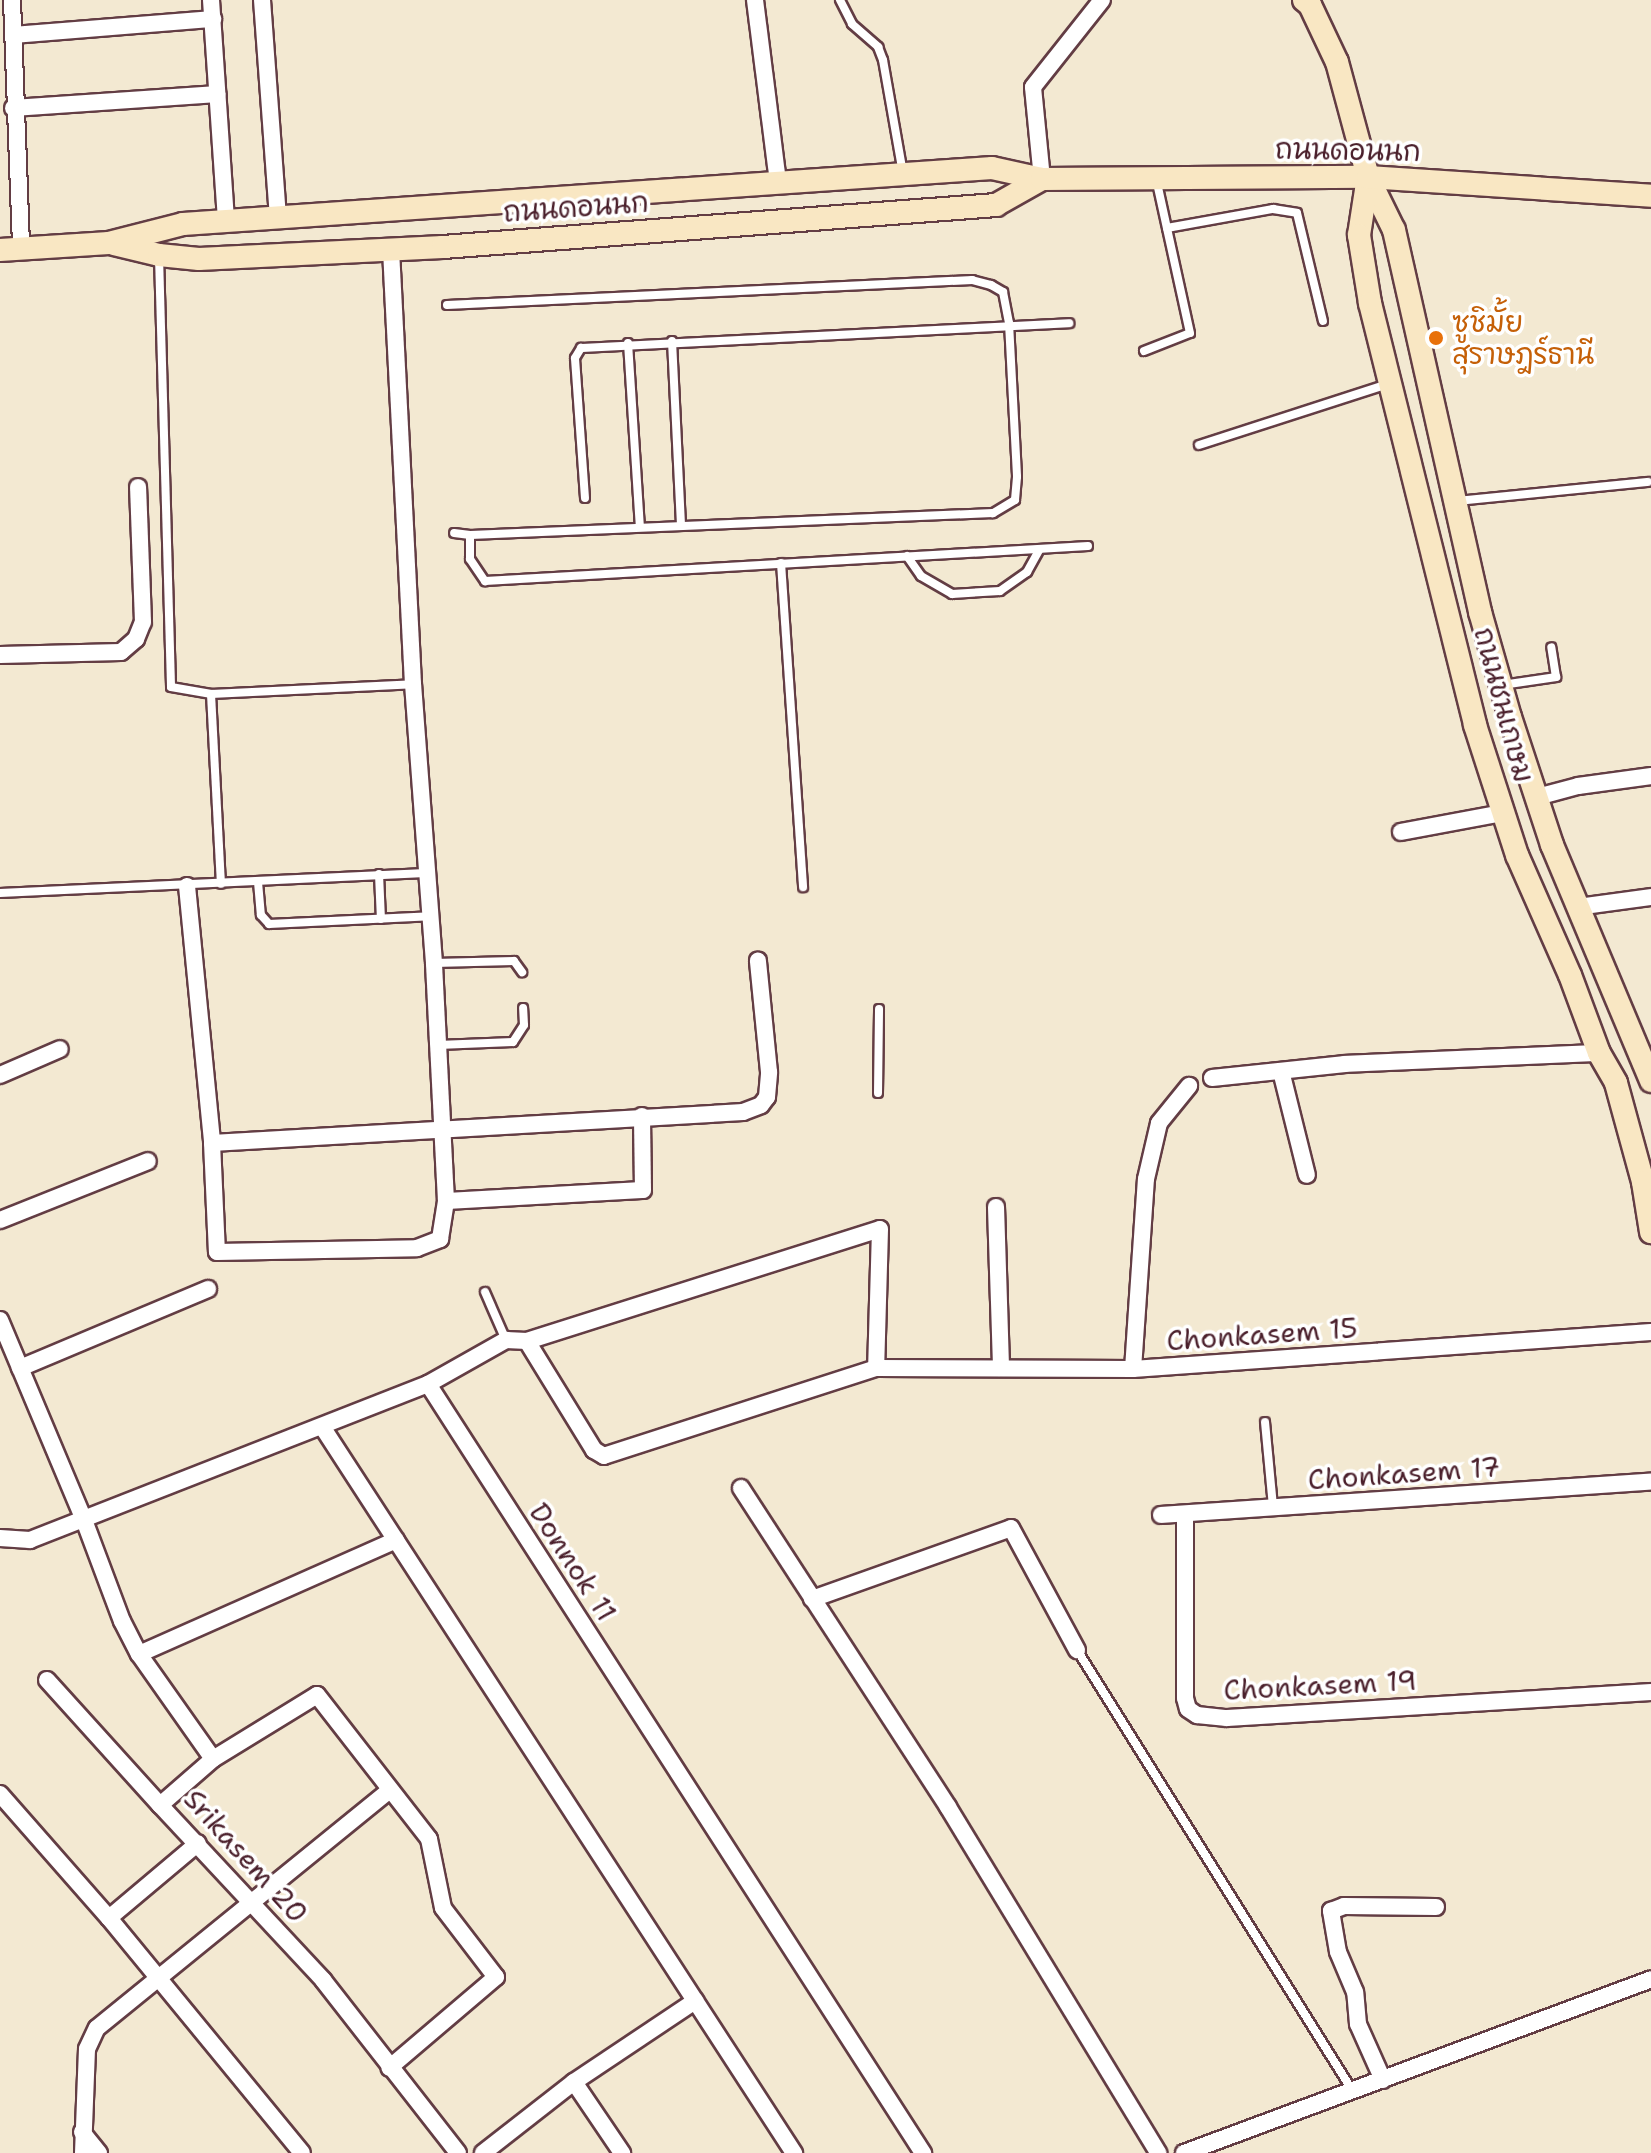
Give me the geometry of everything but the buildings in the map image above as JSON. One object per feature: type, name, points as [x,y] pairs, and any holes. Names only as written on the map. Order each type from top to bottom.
[{"type":"main road","name":"ถนนชนเกษม","points":[[1304,0],[1337,62],[1368,177],[1394,230],[1455,501],[1501,685],[1577,907],[1642,1044],[1651,1081]]},
{"type":"main road","name":"ถนนดอนนก","points":[[11,250],[109,243],[183,224],[278,216],[992,168],[1042,179],[1368,177],[1651,196]]},
{"type":"main road","name":"ถนนชนเกษม","points":[[1368,177],[1359,235],[1370,303],[1475,725],[1517,855],[1570,975],[1599,1053],[1616,1083],[1643,1182],[1651,1232]]},
{"type":"main road","name":"ถนนดอนนก","points":[[109,243],[159,255],[199,259],[391,250],[996,205],[1042,179]]},
{"type":"street","points":[[11,250],[12,0]]},
{"type":"street","points":[[211,0],[226,221]]},
{"type":"street","points":[[262,0],[278,216]]},
{"type":"street","points":[[755,0],[778,182]]},
{"type":"street","points":[[1042,179],[1033,87],[1102,0]]},
{"type":"street","points":[[13,35],[213,19]]},
{"type":"street","points":[[13,108],[218,94]]},
{"type":"street","points":[[187,886],[212,1143],[217,1252],[417,1248],[440,1239],[446,1201],[431,916],[413,684],[391,250]]},
{"type":"street","points":[[0,655],[121,652],[136,639],[143,622],[138,487]]},
{"type":"street","points":[[1537,797],[1578,786],[1651,776]]},
{"type":"street","points":[[1401,832],[1503,813]]},
{"type":"street","points":[[1577,907],[1651,897]]},
{"type":"street","points":[[212,1143],[441,1127],[743,1112],[761,1105],[767,1097],[769,1072],[758,961]]},
{"type":"street","points":[[0,1075],[60,1049]]},
{"type":"street","points":[[1212,1078],[1345,1064],[1599,1053]]},
{"type":"street","points":[[1281,1071],[1307,1175]]},
{"type":"street","points":[[1133,1369],[1146,1179],[1159,1123],[1189,1086]]},
{"type":"street","points":[[446,1201],[643,1190],[642,1116]]},
{"type":"street","points":[[0,1220],[148,1161]]},
{"type":"street","points":[[996,1207],[1001,1368]]},
{"type":"street","points":[[0,1538],[30,1540],[323,1428],[428,1384],[506,1340],[527,1341],[880,1229],[876,1368]]},
{"type":"street","points":[[20,1368],[208,1289]]},
{"type":"street","name":"Srikasem 20","points":[[0,1320],[84,1520],[122,1621],[139,1654],[213,1759],[160,1805],[323,1980],[458,2153]]},
{"type":"street","name":"Chonkasem 15","points":[[527,1341],[594,1450],[604,1456],[876,1368],[1133,1369],[1651,1332]]},
{"type":"street","name":"Donnok 11","points":[[428,1384],[923,2153]]},
{"type":"street","points":[[323,1428],[794,2153]]},
{"type":"street","name":"Chonkasem 17","points":[[1161,1515],[1651,1482]]},
{"type":"street","points":[[741,1488],[948,1807],[1158,2153]]},
{"type":"street","name":"Chonkasem 19","points":[[1185,1514],[1185,1698],[1188,1709],[1197,1715],[1227,1718],[1651,1692]]},
{"type":"street","points":[[812,1599],[1011,1528],[1077,1650]]},
{"type":"street","points":[[139,1654],[396,1540]]},
{"type":"street","points":[[47,1680],[160,1805]]},
{"type":"street","points":[[213,1759],[317,1695],[429,1839],[443,1908],[496,1977],[389,2068]]},
{"type":"street","points":[[83,2153],[87,2049],[97,2028],[389,1791]]},
{"type":"street","points":[[0,1794],[109,1918],[302,2153]]},
{"type":"street","points":[[109,1918],[198,1843]]},
{"type":"street","points":[[1383,2080],[1358,2024],[1355,1992],[1338,1952],[1331,1911],[1344,1906],[1436,1907]]},
{"type":"street","points":[[1184,2153],[1651,1979]]},
{"type":"street","points":[[483,2153],[574,2082],[695,2001]]},
{"type":"street","points":[[574,2082],[622,2153]]},
{"type":"street","points":[[82,2132],[99,2153]]},
{"type":"lane","points":[[840,0],[852,24],[878,47],[883,60],[903,174]]},
{"type":"lane","points":[[1144,351],[1190,333],[1156,179]]},
{"type":"lane","points":[[1167,228],[1273,209],[1297,213],[1323,321]]},
{"type":"lane","points":[[159,255],[171,687],[211,694],[413,684]]},
{"type":"lane","points":[[447,305],[972,280],[1003,292],[1009,323],[1017,477],[1015,500],[993,513],[470,535],[454,533]]},
{"type":"lane","points":[[585,498],[575,358],[581,348],[1009,323],[1069,323]]},
{"type":"lane","points":[[672,341],[681,525]]},
{"type":"lane","points":[[628,343],[640,527]]},
{"type":"lane","points":[[1199,445],[1391,383]]},
{"type":"lane","points":[[1455,501],[1648,482]]},
{"type":"lane","points":[[470,535],[470,559],[485,581],[1088,546]]},
{"type":"lane","points":[[907,556],[921,576],[952,594],[1000,591],[1027,572],[1040,549]]},
{"type":"lane","points":[[781,563],[803,887]]},
{"type":"lane","points":[[1501,685],[1556,677],[1551,647]]},
{"type":"lane","points":[[211,694],[221,884]]},
{"type":"lane","points":[[0,893],[426,873]]},
{"type":"lane","points":[[379,874],[381,919]]},
{"type":"lane","points":[[258,882],[261,915],[269,924],[431,916]]},
{"type":"lane","points":[[434,963],[514,961],[522,972]]},
{"type":"lane","points":[[438,1045],[513,1042],[524,1025],[523,1008]]},
{"type":"lane","points":[[878,1093],[879,1009]]},
{"type":"lane","points":[[485,1292],[506,1340]]},
{"type":"lane","points":[[1265,1422],[1273,1508]]},
{"type":"lane","points":[[1077,1650],[1353,2092]]},
{"type":"place","name":"ซูชิมั้ย สุราษฎร์ธานี","points":[[1436,338]]}]
